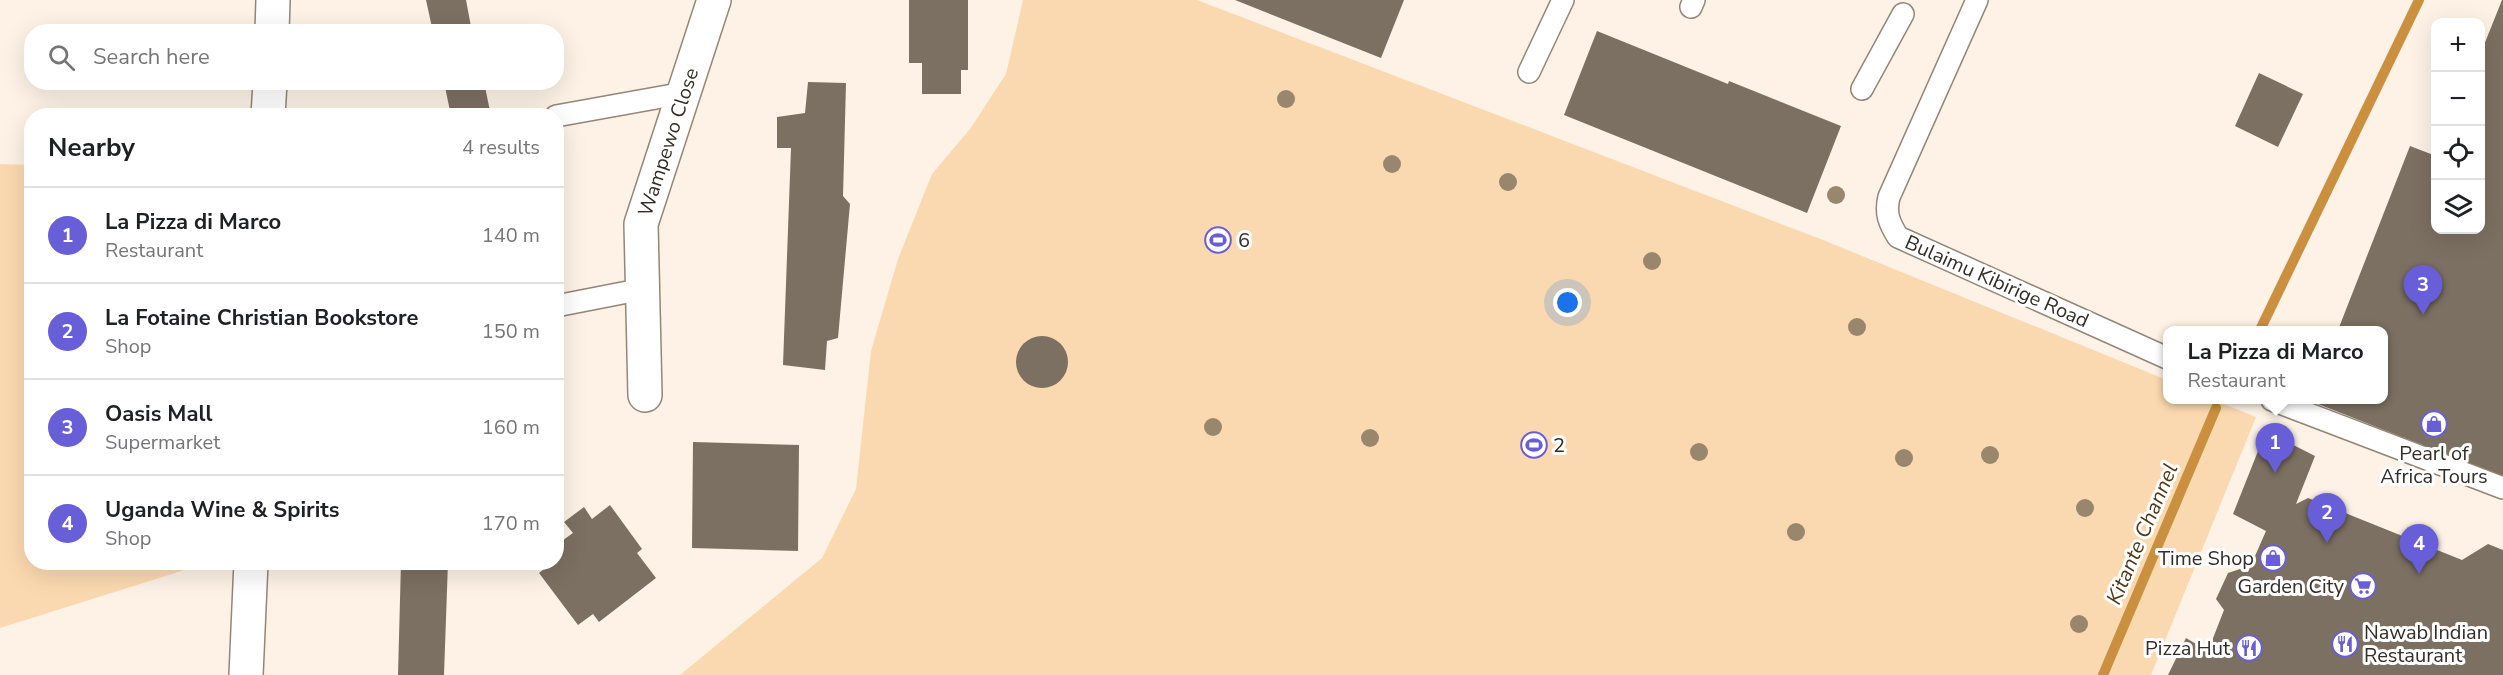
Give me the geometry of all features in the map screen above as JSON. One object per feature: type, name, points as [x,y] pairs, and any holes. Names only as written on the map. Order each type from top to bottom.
[{"type":"street","points":[[272,24],[273,0]]},
{"type":"street","name":"Wampewo Close","points":[[645,395],[641,224],[714,0]]},
{"type":"street","points":[[268,108],[270,90]]},
{"type":"street","points":[[246,675],[251,570]]},
{"type":"lane","points":[[1529,72],[1563,0]]},
{"type":"lane","name":"Bulaimu Kibirige Road","points":[[1977,0],[1889,196],[1886,208],[1888,222],[1898,237],[2163,356]]},
{"type":"lane","points":[[1862,89],[1903,14]]},
{"type":"lane","points":[[564,115],[684,93]]},
{"type":"lane","points":[[564,304],[643,289]]},
{"type":"lane","points":[[2285,404],[2503,488]]},
{"type":"shaded area","points":[[1023,0],[1197,0],[1818,238],[2163,378],[2163,404],[2224,404],[2256,417],[2151,675],[680,675],[822,558],[856,489],[871,351],[898,259],[932,174],[970,129],[1006,74]]},
{"type":"shaded area","points":[[0,164],[24,165],[24,570],[185,570],[0,628]]},
{"type":"building","points":[[426,0],[466,0],[470,24],[431,24]]},
{"type":"building","points":[[909,0],[968,0],[968,70],[961,70],[961,94],[922,94],[922,63],[909,63]]},
{"type":"building","points":[[1235,0],[1404,0],[1381,58]]},
{"type":"building","points":[[2503,0],[2503,477],[2318,404],[2388,404],[2388,326],[2340,326],[2410,146],[2431,154],[2431,234],[2485,234],[2485,42]]},
{"type":"building","points":[[1597,31],[1728,84],[1729,81],[1841,126],[1807,213],[1564,115]]},
{"type":"building","points":[[2259,73],[2303,94],[2278,147],[2235,126]]},
{"type":"building","points":[[808,82],[846,83],[843,196],[850,204],[838,338],[827,341],[825,370],[783,365],[791,148],[777,148],[777,117],[805,113]]},
{"type":"building","points":[[446,90],[486,90],[489,108],[449,108]]},
{"type":"building","points":[[1042,336],[1052,338],[1060,344],[1066,352],[1068,362],[1066,372],[1060,380],[1052,386],[1042,388],[1032,386],[1024,380],[1018,372],[1016,362],[1018,352],[1024,344],[1032,338]]},
{"type":"building","name":"Garden City","points":[[2266,431],[2315,456],[2296,504],[2308,498],[2462,560],[2488,544],[2503,550],[2503,675],[2168,675],[2186,638],[2208,651],[2224,610],[2216,599],[2228,573],[2240,569],[2248,572],[2266,531],[2233,514]]},
{"type":"building","points":[[693,442],[799,445],[798,551],[692,548]]},
{"type":"building","points":[[610,505],[642,549],[637,553],[656,578],[599,622],[593,614],[578,625],[539,573],[543,570],[564,570],[564,539],[573,533],[564,522],[584,507],[592,519]]},
{"type":"building","points":[[401,570],[448,570],[444,675],[398,675]]},
{"type":"waterway","points":[[2262,326],[2419,0]]},
{"type":"waterway","name":"Kitante Channel","points":[[2103,675],[2216,408]]},
{"type":"place","name":"6","points":[[1218,240]]},
{"type":"place","name":"Oasis Mall","points":[[2423,315]]},
{"type":"place","name":"Pearl of Africa Tours","points":[[2434,424]]},
{"type":"place","name":"2","points":[[1534,445]]},
{"type":"place","name":"La Pizza di Marco","points":[[2275,473]]},
{"type":"place","name":"La Fotaine Christian Bookstore","points":[[2327,543]]},
{"type":"place","name":"Time Shop","points":[[2273,558]]},
{"type":"place","name":"Uganda Wine & Spirits","points":[[2419,574]]},
{"type":"place","name":"Garden City","points":[[2363,586]]},
{"type":"place","name":"Nawab Indian Restaurant","points":[[2345,644]]},
{"type":"place","name":"Pizza Hut","points":[[2249,648]]}]
